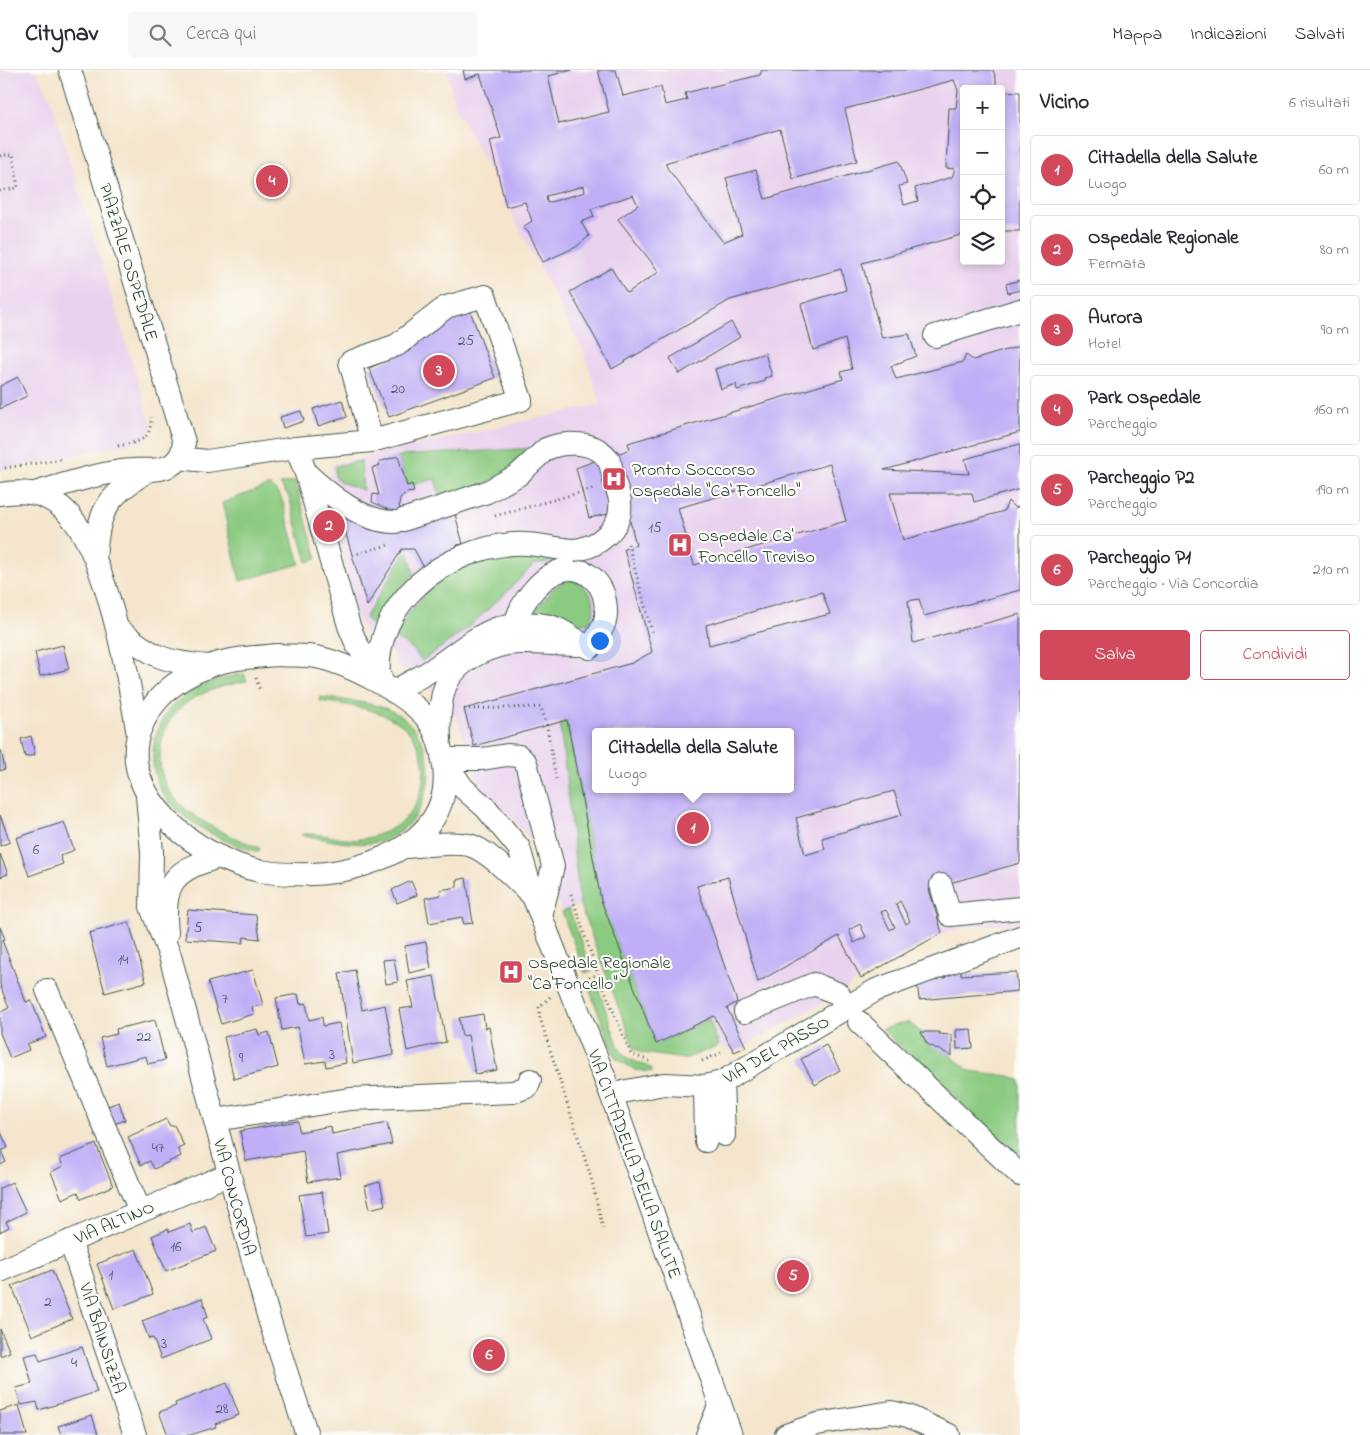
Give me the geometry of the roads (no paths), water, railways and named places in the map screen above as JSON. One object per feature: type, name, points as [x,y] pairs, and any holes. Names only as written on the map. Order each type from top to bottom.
[{"type":"street","points":[[59,70],[80,102]]},
{"type":"street","name":"PIAZZALE OSPEDALE","points":[[70,70],[181,429],[184,442],[181,455]]},
{"type":"street","points":[[35,493],[73,482],[134,470],[148,470],[169,466],[181,455],[187,459],[207,461],[296,448],[372,441],[521,400],[485,296],[446,307],[397,345],[350,362],[372,441]]},
{"type":"street","points":[[934,336],[1020,310]]},
{"type":"street","points":[[306,474],[330,495],[376,520],[399,521],[487,492],[518,475],[546,449],[554,445],[575,443],[602,453],[609,461],[620,502],[618,520],[600,541],[590,547],[574,550],[513,544],[471,553],[434,570],[408,595],[391,621],[379,652],[387,684]]},
{"type":"street","points":[[296,448],[306,474],[349,626],[358,645],[387,684],[427,719],[442,752]]},
{"type":"street","points":[[95,562],[98,524],[108,504],[123,487],[148,470]]},
{"type":"street","points":[[63,508],[66,493],[73,482]]},
{"type":"street","points":[[0,494],[35,493],[50,499],[63,508],[87,542],[118,629],[138,735],[136,758],[146,793],[158,812],[173,826],[220,857],[259,870],[304,875],[341,871],[367,865],[406,847],[427,828],[440,807],[445,776],[439,718],[445,686],[463,664],[478,654],[501,645],[520,643],[584,645]]},
{"type":"street","points":[[118,629],[160,658],[182,664],[209,666],[278,655],[315,657],[350,667],[387,684],[433,669],[486,632],[516,622],[552,626],[590,648],[606,620],[606,610],[600,585],[585,573],[565,569],[547,578],[523,604],[516,622]]},
{"type":"street","points":[[138,735],[149,709],[169,687],[209,666]]},
{"type":"street","points":[[442,752],[482,759],[507,754],[519,756],[526,763],[553,866],[537,906]]},
{"type":"street","name":"VIA CITTADELLA DELLA SALUTE","points":[[442,752],[463,788],[486,808],[520,848],[537,906],[611,1094],[731,1435]]},
{"type":"street","name":"VIA CONCORDIA","points":[[146,793],[152,852],[151,907],[170,956],[268,1320],[307,1435]]},
{"type":"street","name":"VIA CITTADELLA DELLA SALUTE","points":[[406,847],[444,844],[470,845],[483,852],[537,906]]},
{"type":"street","name":"VIA CONCORDIA","points":[[170,956],[166,904],[172,884],[187,868],[220,857]]},
{"type":"street","points":[[941,885],[950,915],[1020,908]]},
{"type":"street","name":"VIA DEL PASSO","points":[[611,1094],[664,1084],[714,1084],[876,990],[1020,936]]},
{"type":"street","points":[[745,1012],[814,984],[839,994],[842,998]]},
{"type":"street","points":[[47,990],[140,1211]]},
{"type":"street","points":[[858,1022],[1020,1175]]},
{"type":"street","points":[[215,1120],[350,1099],[513,1092],[527,1086],[530,1080]]},
{"type":"street","points":[[714,1084],[715,1138]]},
{"type":"street","name":"VIA ALTINO","points":[[0,1271],[229,1174]]},
{"type":"street","name":"VIA BAINSIZZA","points":[[70,1241],[135,1435]]},
{"type":"street","points":[[707,1435],[720,1404]]},
{"type":"street","points":[[786,1435],[817,1424],[891,1412],[908,1416],[949,1435]]},
{"type":"place","name":"Park Ospedale","points":[[272,181]]},
{"type":"place","name":"Aurora","points":[[439,371]]},
{"type":"place","name":"Pronto Soccorso Ospedale \"Ca' Foncello\"","points":[[614,479]]},
{"type":"place","name":"Ospedale Regionale","points":[[329,526]]},
{"type":"place","name":"Ospedale Ca' Foncello Treviso","points":[[680,545]]},
{"type":"place","name":"Cittadella della Salute","points":[[693,828]]},
{"type":"place","name":"Ospedale Regionale \"Ca'Foncello\"","points":[[511,972]]},
{"type":"place","name":"Parcheggio P2","points":[[793,1276]]},
{"type":"place","name":"Parcheggio P1","points":[[489,1355]]}]
